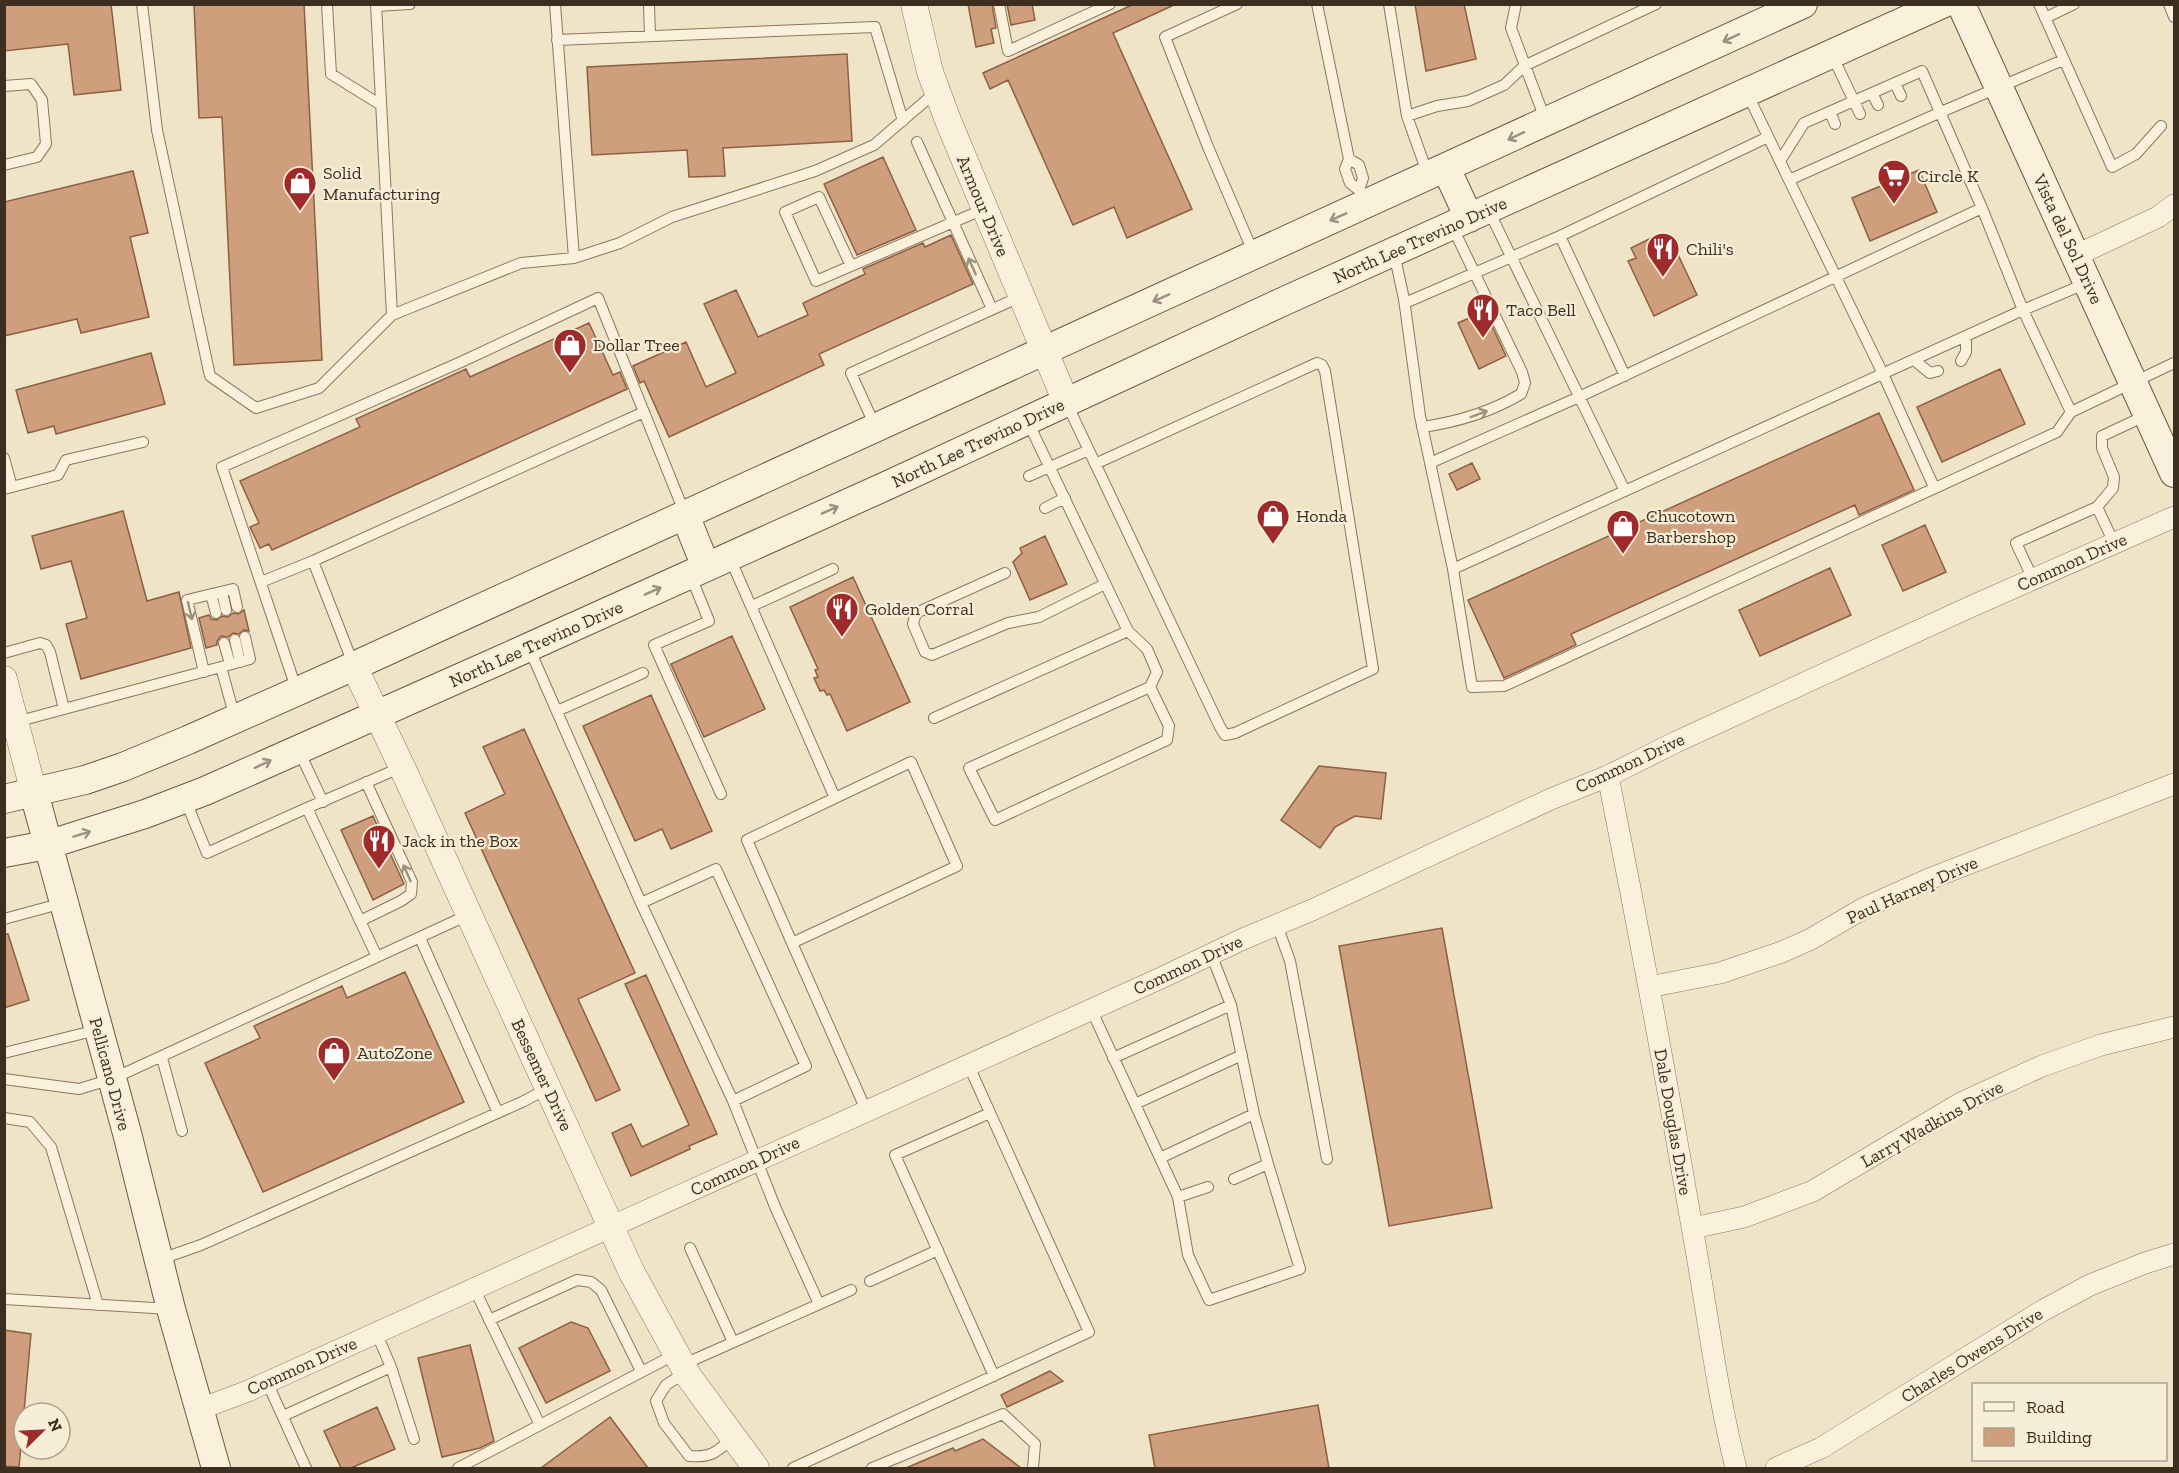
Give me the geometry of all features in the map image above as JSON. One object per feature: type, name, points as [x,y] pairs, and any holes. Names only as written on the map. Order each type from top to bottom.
[{"type":"main road","points":[[4,799],[85,780],[123,767],[298,692],[1255,255],[1362,197],[1438,172],[1547,122],[1773,11],[1803,4]]},
{"type":"main road","name":"North Lee Trevino Drive","points":[[4,853],[47,845],[185,799],[529,647],[1942,4]]},
{"type":"main road","name":"Vista del Sol Drive","points":[[1961,4],[2175,473]]},
{"type":"main road","points":[[1438,172],[1470,218]]},
{"type":"main road","points":[[685,515],[708,566]]},
{"type":"main road","name":"Pellicano Drive","points":[[34,793],[112,1079],[171,1310],[216,1468]]},
{"type":"street","name":"Armour Drive","points":[[914,4],[930,72],[984,209],[1066,402]]},
{"type":"street","points":[[2075,256],[2158,217],[2175,205]]},
{"type":"street","name":"Common Drive","points":[[200,1409],[267,1382],[610,1228],[1551,799],[1608,776],[1796,686],[2175,516]]},
{"type":"street","name":"Bessemer Drive","points":[[354,666],[631,1271],[681,1363],[756,1468]]},
{"type":"street","name":"Pellicano Drive","points":[[4,679],[34,793]]},
{"type":"street","name":"Dale Douglas Drive","points":[[1608,776],[1693,1228],[1704,1306],[1736,1468]]},
{"type":"street","name":"Paul Harney Drive","points":[[1648,987],[1720,973],[1782,952],[1811,939],[1864,908],[1929,879],[2175,784]]},
{"type":"street","name":"Larry Wadkins Drive","points":[[1693,1228],[1744,1217],[1812,1191],[1961,1103],[2042,1066],[2101,1045],[2175,1027]]},
{"type":"street","name":"Charles Owens Drive","points":[[1776,1468],[1821,1448],[2042,1311],[2090,1285],[2145,1263],[2175,1254]]},
{"type":"lane","points":[[142,4],[157,130],[210,376],[256,408],[319,388],[392,315],[521,263],[574,258],[620,243],[672,217],[815,171],[874,146],[937,90]]},
{"type":"lane","points":[[327,4],[331,74],[381,105]]},
{"type":"lane","points":[[392,315],[376,5],[410,4]]},
{"type":"lane","points":[[555,4],[574,258]]},
{"type":"lane","points":[[649,4],[650,36]]},
{"type":"lane","points":[[999,4],[1008,51],[1110,4]]},
{"type":"lane","points":[[1237,4],[1165,37],[1208,147],[1255,255]]},
{"type":"lane","points":[[1317,4],[1349,159],[1359,165],[1363,178],[1362,197]]},
{"type":"lane","points":[[1389,4],[1407,116],[1438,172]]},
{"type":"lane","points":[[1516,4],[1511,28],[1547,122]]},
{"type":"lane","points":[[1407,116],[1437,106],[1468,101],[1504,85],[1524,66],[1656,4]]},
{"type":"lane","points":[[2039,4],[2112,167],[2136,154],[2161,126]]},
{"type":"lane","points":[[2045,18],[2074,4]]},
{"type":"lane","points":[[2169,4],[2175,17]]},
{"type":"lane","points":[[557,40],[875,27],[903,121]]},
{"type":"lane","points":[[1832,54],[1860,114]]},
{"type":"lane","points":[[1789,180],[1847,148],[1912,119],[1941,112],[2063,60]]},
{"type":"lane","points":[[1780,160],[1804,123],[1922,71],[1982,208],[2023,310],[2071,412]]},
{"type":"lane","points":[[1895,83],[1901,96]]},
{"type":"lane","points":[[4,86],[31,84],[42,100],[46,144],[37,157],[4,165]]},
{"type":"lane","points":[[1747,93],[1883,374],[1934,488]]},
{"type":"lane","points":[[1872,93],[1878,105]]},
{"type":"lane","points":[[1830,112],[1835,124]]},
{"type":"lane","points":[[1405,303],[1560,236],[1768,137]]},
{"type":"lane","points":[[917,142],[992,309]]},
{"type":"lane","points":[[851,266],[819,197],[785,212],[816,281],[953,223],[984,209]]},
{"type":"lane","points":[[1430,463],[1580,397],[1982,208]]},
{"type":"lane","points":[[1470,218],[1511,257],[1625,491]]},
{"type":"lane","points":[[1422,427],[1476,416],[1502,405],[1521,394],[1525,383],[1522,372],[1474,273],[1470,218]]},
{"type":"lane","points":[[1560,236],[1625,376]]},
{"type":"lane","points":[[1394,253],[1405,303],[1422,427],[1453,569],[1472,687],[1504,686],[2057,432],[2071,412],[2175,363]]},
{"type":"lane","points":[[1453,569],[2023,310],[2088,283]]},
{"type":"lane","points":[[876,428],[852,373],[1022,296]]},
{"type":"lane","points":[[298,692],[222,467],[461,362],[598,298],[685,515]]},
{"type":"lane","points":[[1961,361],[1966,352],[1966,336]]},
{"type":"lane","points":[[1914,360],[1930,373],[1938,371]]},
{"type":"lane","points":[[1066,402],[1095,464],[1225,735],[1235,733],[1374,669],[1327,383],[1322,365],[1317,363],[1095,464]]},
{"type":"lane","points":[[261,582],[313,561],[644,412]]},
{"type":"lane","points":[[2033,579],[2016,543],[2097,507],[2113,488],[2114,477],[2102,448],[2102,436],[2148,414]]},
{"type":"lane","points":[[1027,420],[1128,631],[1148,650],[1157,672],[1150,687],[969,768],[995,820],[1167,740],[1169,726],[1150,687]]},
{"type":"lane","points":[[4,458],[8,488],[58,475],[66,460],[143,442]]},
{"type":"lane","points":[[1029,476],[1089,450]]},
{"type":"lane","points":[[1045,508],[1065,498]]},
{"type":"lane","points":[[2097,507],[2114,543]]},
{"type":"lane","points":[[313,561],[354,666]]},
{"type":"lane","points":[[708,566],[752,606],[835,798]]},
{"type":"lane","points":[[708,566],[710,621],[654,645],[721,794]]},
{"type":"lane","points":[[752,606],[833,569]]},
{"type":"lane","points":[[1005,573],[916,614],[913,624],[925,652],[932,655],[1008,623],[1039,617],[1106,584]]},
{"type":"lane","points":[[204,672],[187,600],[216,593],[233,589],[226,610],[216,593]]},
{"type":"lane","points":[[934,718],[1128,631]]},
{"type":"lane","points":[[235,663],[235,640],[236,719]]},
{"type":"lane","points":[[4,652],[40,643],[46,645],[50,652],[64,709]]},
{"type":"lane","points":[[529,647],[641,903],[733,1101],[776,1209],[819,1304]]},
{"type":"lane","points":[[16,722],[235,663]]},
{"type":"lane","points":[[557,711],[643,673]]},
{"type":"lane","points":[[298,748],[323,802]]},
{"type":"lane","points":[[792,943],[957,866],[911,762],[747,840],[792,943],[866,1110]]},
{"type":"lane","points":[[185,799],[207,854],[402,767]]},
{"type":"lane","points":[[360,921],[411,894],[412,882],[366,782]]},
{"type":"lane","points":[[307,808],[377,957]]},
{"type":"lane","points":[[641,903],[716,869],[806,1066],[733,1101]]},
{"type":"lane","points":[[4,919],[63,903]]},
{"type":"lane","points":[[4,1079],[79,1089],[112,1079],[162,1058],[468,915]]},
{"type":"lane","points":[[1276,925],[1290,961],[1327,1158]]},
{"type":"lane","points":[[420,938],[498,1113]]},
{"type":"lane","points":[[1091,1009],[1178,1197],[1188,1256],[1209,1300],[1300,1269],[1254,1114],[1232,1005],[1211,954]]},
{"type":"lane","points":[[1113,1058],[1232,1005]]},
{"type":"lane","points":[[4,1053],[98,1029]]},
{"type":"lane","points":[[1135,1104],[1242,1055]]},
{"type":"lane","points":[[162,1058],[182,1131]]},
{"type":"lane","points":[[792,1468],[1089,1332],[968,1064]]},
{"type":"lane","points":[[158,1260],[201,1245],[547,1089]]},
{"type":"lane","points":[[990,1113],[895,1155],[994,1376]]},
{"type":"lane","points":[[1160,1158],[1254,1114]]},
{"type":"lane","points":[[4,1118],[30,1122],[51,1147],[98,1305]]},
{"type":"lane","points":[[1234,1179],[1268,1164]]},
{"type":"lane","points":[[1178,1197],[1208,1187]]},
{"type":"lane","points":[[690,1248],[733,1342]]},
{"type":"lane","points":[[870,1281],[938,1250]]},
{"type":"lane","points":[[489,1320],[577,1280],[591,1282],[601,1290],[641,1371]]},
{"type":"lane","points":[[474,1288],[540,1425]]},
{"type":"lane","points":[[458,1468],[641,1371],[681,1363],[851,1290]]},
{"type":"lane","points":[[4,1299],[171,1310]]},
{"type":"lane","points":[[376,1332],[391,1366],[414,1439]]},
{"type":"lane","points":[[681,1363],[656,1401],[664,1423],[689,1456],[704,1457],[718,1451],[734,1438]]},
{"type":"lane","points":[[283,1416],[391,1366]]},
{"type":"lane","points":[[267,1382],[306,1468]]},
{"type":"lane","points":[[872,1468],[1003,1414],[1035,1444],[1033,1468]]},
{"type":"building","points":[[4,4],[111,4],[121,90],[74,95],[68,44],[4,51]]},
{"type":"building","points":[[194,4],[304,4],[322,360],[234,365],[222,117],[199,118]]},
{"type":"building","points":[[968,4],[992,4],[996,28],[991,29],[994,43],[976,47]]},
{"type":"building","points":[[1007,4],[1032,4],[1035,20],[1011,25]]},
{"type":"building","points":[[1134,4],[1176,4],[1113,33],[1192,209],[1127,238],[1114,207],[1073,225],[1008,80],[990,89],[983,73]]},
{"type":"building","points":[[1415,4],[1464,4],[1476,59],[1426,71]]},
{"type":"building","points":[[847,54],[852,141],[723,148],[725,176],[689,177],[687,150],[592,155],[587,67]]},
{"type":"building","points":[[883,157],[916,230],[857,255],[824,184]]},
{"type":"building","name":"Circle K","points":[[1919,170],[1937,212],[1870,241],[1852,198]]},
{"type":"building","points":[[133,171],[148,233],[130,237],[149,317],[81,333],[77,319],[4,336],[4,202]]},
{"type":"building","points":[[951,235],[973,284],[819,354],[824,365],[669,437],[644,381],[640,383],[633,366],[686,342],[706,387],[736,373],[704,304],[736,290],[758,337],[808,315],[803,303],[865,274],[863,269],[923,243],[925,247]]},
{"type":"building","name":"Chili's","points":[[1657,235],[1662,246],[1672,242],[1697,295],[1654,316],[1628,261],[1636,258],[1631,248]]},
{"type":"building","name":"Taco Bell","points":[[1485,311],[1506,356],[1479,369],[1458,323]]},
{"type":"building","points":[[589,323],[613,375],[620,372],[627,389],[272,550],[269,544],[260,548],[250,527],[259,523],[240,481],[360,427],[356,419],[466,369],[470,377]]},
{"type":"building","points":[[151,353],[165,404],[56,434],[54,426],[28,433],[16,390]]},
{"type":"building","points":[[2000,369],[2025,424],[1942,462],[1917,407]]},
{"type":"building","points":[[1879,413],[1914,490],[1859,515],[1855,505],[1571,634],[1576,645],[1504,678],[1468,600]]},
{"type":"building","points":[[1472,463],[1480,479],[1457,490],[1449,474]]},
{"type":"building","points":[[123,511],[147,601],[179,592],[191,648],[81,679],[66,624],[87,618],[71,561],[41,569],[32,536]]},
{"type":"building","points":[[1925,525],[1946,572],[1903,591],[1882,545]]},
{"type":"building","points":[[1045,536],[1067,584],[1030,600],[1013,562],[1022,553],[1020,548]]},
{"type":"building","points":[[1830,568],[1851,615],[1760,656],[1739,610]]},
{"type":"building","name":"Golden Corral","points":[[853,577],[910,702],[847,731],[830,694],[827,695],[824,690],[820,691],[814,678],[818,677],[815,670],[818,669],[790,607]]},
{"type":"building","points":[[244,610],[249,631],[233,633],[228,637],[221,636],[217,645],[206,648],[199,618],[209,615],[211,619],[217,620],[233,613],[239,614]]},
{"type":"building","points":[[732,636],[765,709],[704,737],[671,664]]},
{"type":"building","points":[[651,695],[712,831],[671,849],[662,829],[635,841],[583,726]]},
{"type":"building","points":[[524,729],[635,973],[578,999],[620,1090],[596,1101],[465,813],[505,794],[483,747]]},
{"type":"building","points":[[1319,766],[1386,773],[1381,819],[1355,816],[1335,827],[1320,848],[1281,820]]},
{"type":"building","name":"Jack in the Box","points":[[373,816],[404,884],[373,900],[341,830]]},
{"type":"building","points":[[1442,928],[1492,1208],[1389,1226],[1339,946]]},
{"type":"building","points":[[4,934],[8,934],[29,1000],[4,1008]]},
{"type":"building","name":"AutoZone","points":[[405,972],[464,1102],[263,1192],[205,1063],[260,1038],[254,1026],[342,986],[347,998]]},
{"type":"building","points":[[646,975],[717,1134],[631,1176],[612,1133],[631,1124],[642,1147],[689,1125],[625,984]]},
{"type":"building","points":[[571,1322],[588,1328],[610,1371],[546,1403],[519,1348]]},
{"type":"building","points":[[4,1330],[31,1334],[25,1401],[12,1401],[12,1461],[20,1461],[19,1467],[4,1466]]},
{"type":"building","points":[[470,1345],[494,1441],[480,1448],[442,1457],[418,1358]]},
{"type":"building","points":[[1050,1371],[1063,1381],[1007,1407],[1001,1395]]},
{"type":"building","points":[[1318,1405],[1329,1468],[1155,1468],[1149,1435]]},
{"type":"building","points":[[377,1407],[395,1449],[351,1468],[341,1468],[324,1431]]},
{"type":"building","points":[[610,1417],[648,1468],[541,1468]]},
{"type":"building","points":[[983,1439],[1021,1468],[906,1468],[953,1448],[955,1451]]},
{"type":"place","name":"Circle K","points":[[1894,205]]},
{"type":"place","name":"Solid Manufacturing","points":[[300,212]]},
{"type":"place","name":"Chili's","points":[[1663,278]]},
{"type":"place","name":"Taco Bell","points":[[1483,339]]},
{"type":"place","name":"Dollar Tree","points":[[570,374]]},
{"type":"place","name":"Honda","points":[[1273,545]]},
{"type":"place","name":"Chucotown Barbershop","points":[[1623,555]]},
{"type":"place","name":"Golden Corral","points":[[842,638]]},
{"type":"place","name":"Jack in the Box","points":[[379,870]]},
{"type":"place","name":"AutoZone","points":[[334,1082]]}]
